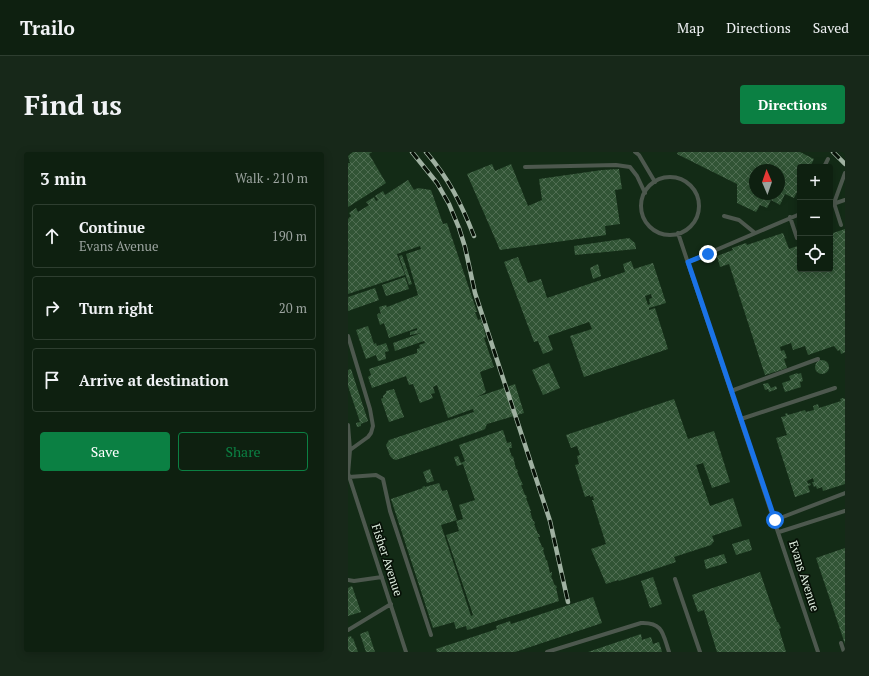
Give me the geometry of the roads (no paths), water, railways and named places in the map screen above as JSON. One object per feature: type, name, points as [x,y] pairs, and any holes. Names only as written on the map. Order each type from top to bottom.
[{"type":"lane","points":[[635,152],[655,182]]},
{"type":"lane","points":[[826,164],[828,159]]},
{"type":"lane","points":[[525,167],[616,165],[630,167],[637,176],[645,192]]},
{"type":"lane","points":[[833,202],[845,173]]},
{"type":"lane","points":[[666,178],[677,178],[686,182],[697,196],[699,204],[697,215],[693,223],[687,230],[678,234],[659,233],[646,221],[642,212],[642,202],[645,192],[650,185],[666,178]]},
{"type":"lane","points":[[833,204],[845,200]]},
{"type":"lane","points":[[833,206],[841,225]]},
{"type":"lane","points":[[688,262],[797,215]]},
{"type":"lane","points":[[724,216],[739,220],[754,233]]},
{"type":"lane","points":[[790,217],[797,238]]},
{"type":"lane","name":"Evans Avenue","points":[[678,234],[818,652]]},
{"type":"lane","points":[[348,336],[370,409],[373,426],[368,437],[350,450]]},
{"type":"lane","points":[[731,391],[818,359]]},
{"type":"lane","points":[[741,419],[835,388]]},
{"type":"lane","points":[[348,425],[350,450],[348,475],[376,475],[384,479],[390,511],[431,635]]},
{"type":"lane","name":"Fisher Avenue","points":[[348,475],[406,652]]},
{"type":"lane","points":[[775,520],[845,493]]},
{"type":"lane","points":[[779,532],[845,511]]},
{"type":"lane","points":[[348,580],[354,581],[382,577]]},
{"type":"lane","points":[[675,578],[700,652]]},
{"type":"lane","points":[[348,630],[391,604]]},
{"type":"lane","points":[[548,652],[641,622],[648,622],[659,627],[662,631],[669,652]]},
{"type":"lane","points":[[841,643],[844,652]]},
{"type":"railway","points":[[412,152],[437,183],[449,204],[459,228],[465,247],[475,293],[550,521],[568,602]]},
{"type":"railway","points":[[426,152],[454,192],[474,236]]},
{"type":"railway","points":[[833,152],[845,164]]}]
